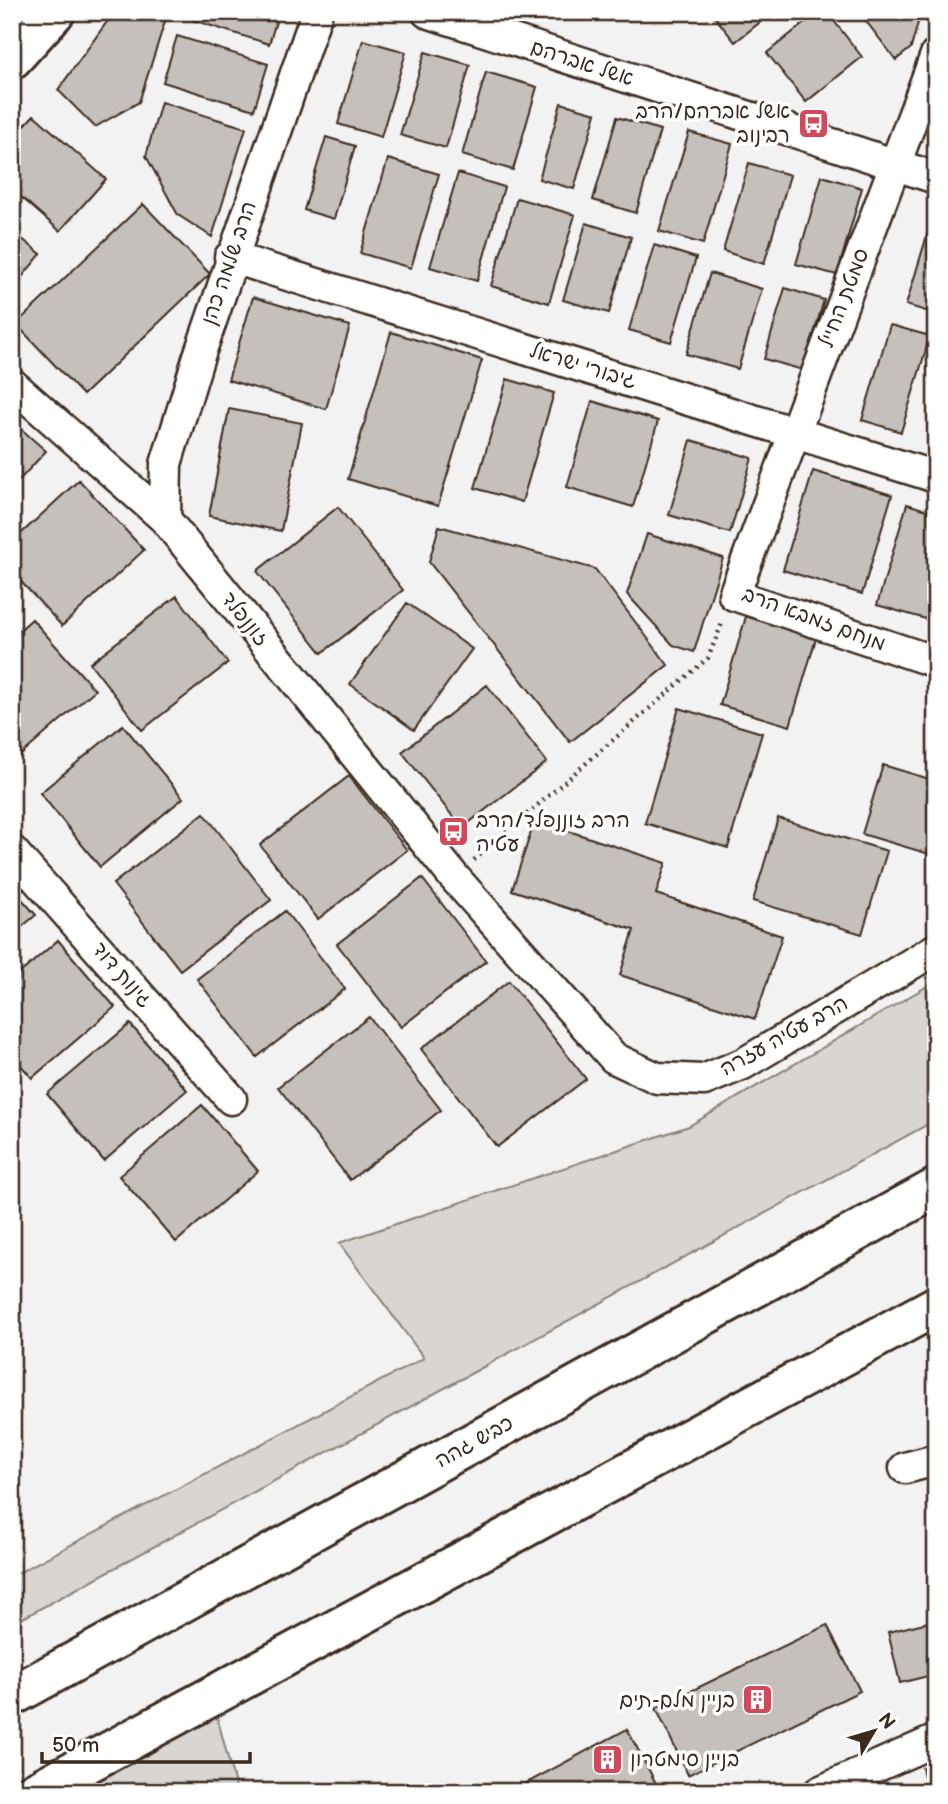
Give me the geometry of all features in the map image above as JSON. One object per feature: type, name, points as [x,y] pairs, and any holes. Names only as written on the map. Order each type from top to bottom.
[{"type":"main road","points":[[12,59],[55,12]]},
{"type":"main road","name":"כביש גהה","points":[[12,1696],[936,1188]]},
{"type":"main road","points":[[34,1792],[936,1306]]},
{"type":"street","name":"הרב שלמה כהן","points":[[165,519],[166,464],[230,257],[317,12]]},
{"type":"street","name":"אשל אברהם","points":[[427,12],[936,178]]},
{"type":"street","name":"סמטת החייל","points":[[793,430],[896,166],[936,55]]},
{"type":"street","name":"גיבורי ישראל","points":[[230,257],[793,430],[936,477]]},
{"type":"street","name":"זוננפלד","points":[[12,384],[165,519],[454,877]]},
{"type":"street","name":"מנחם זמבא הרב","points":[[793,430],[734,594],[936,662]]},
{"type":"street","name":"גינות דוד","points":[[12,850],[231,1099]]},
{"type":"street","name":"הרב עטיה עזרה","points":[[454,877],[614,1058],[657,1078],[704,1080],[743,1064],[936,949]]},
{"type":"street","points":[[905,1468],[936,1460]]},
{"type":"street","points":[[819,1792],[936,1740]]},
{"type":"path","points":[[454,877],[708,658],[734,594]]},
{"type":"shaded area","points":[[936,981],[936,1120],[12,1624],[12,1576],[424,1358],[339,1243],[689,1126]]},
{"type":"shaded area","points":[[216,1713],[237,1792],[72,1792]]},
{"type":"building","points":[[114,12],[168,12],[139,102],[95,127],[58,90]]},
{"type":"building","points":[[178,12],[279,12],[269,44],[177,15]]},
{"type":"building","points":[[711,12],[773,12],[735,42]]},
{"type":"building","points":[[818,12],[827,12],[862,57],[806,102],[767,53]]},
{"type":"building","points":[[859,12],[921,12],[911,48],[896,60]]},
{"type":"building","points":[[177,36],[268,64],[254,110],[163,82]]},
{"type":"building","points":[[363,40],[406,52],[381,137],[338,124]]},
{"type":"building","points":[[425,52],[470,65],[446,148],[400,135]]},
{"type":"building","points":[[486,72],[537,87],[513,170],[462,155]]},
{"type":"building","points":[[161,102],[246,128],[212,237],[178,215],[146,156]]},
{"type":"building","points":[[561,103],[596,113],[574,189],[539,179]]},
{"type":"building","points":[[34,115],[106,179],[60,231],[12,189],[12,139]]},
{"type":"building","points":[[617,117],[660,130],[636,213],[593,200]]},
{"type":"building","points":[[689,132],[732,144],[703,244],[659,231]]},
{"type":"building","points":[[326,137],[355,146],[334,219],[304,210]]},
{"type":"building","points":[[388,159],[439,174],[411,268],[360,253]]},
{"type":"building","points":[[749,163],[790,175],[764,264],[723,251]]},
{"type":"building","points":[[458,173],[504,187],[477,281],[430,267]]},
{"type":"building","points":[[822,176],[862,188],[837,275],[796,264]]},
{"type":"building","points":[[517,198],[575,215],[549,303],[491,286]]},
{"type":"building","points":[[143,204],[210,274],[83,395],[16,324]]},
{"type":"building","points":[[586,223],[631,237],[609,313],[563,300]]},
{"type":"building","points":[[12,231],[41,254],[12,289]]},
{"type":"building","points":[[928,232],[936,234],[936,314],[906,305]]},
{"type":"building","points":[[654,245],[696,258],[671,342],[629,330]]},
{"type":"building","points":[[710,273],[762,289],[738,369],[686,354]]},
{"type":"building","points":[[785,288],[824,300],[803,370],[764,359]]},
{"type":"building","points":[[253,297],[350,326],[326,409],[228,380]]},
{"type":"building","points":[[890,325],[930,336],[901,432],[862,420]]},
{"type":"building","points":[[391,332],[482,360],[438,506],[348,479]]},
{"type":"building","points":[[507,379],[554,393],[522,502],[475,488]]},
{"type":"building","points":[[592,401],[658,421],[633,507],[567,487]]},
{"type":"building","points":[[229,409],[302,423],[281,531],[209,516]]},
{"type":"building","points":[[936,414],[936,439],[929,437]]},
{"type":"building","points":[[12,421],[46,451],[12,488]]},
{"type":"building","points":[[691,440],[752,458],[730,533],[669,515]]},
{"type":"building","points":[[813,471],[892,495],[862,594],[783,570]]},
{"type":"building","points":[[79,480],[144,550],[62,626],[12,572],[12,542]]},
{"type":"building","points":[[907,504],[936,513],[936,622],[877,605]]},
{"type":"building","points":[[338,507],[403,590],[322,653],[257,571]]},
{"type":"building","points":[[439,526],[595,569],[668,665],[570,742],[429,562]]},
{"type":"building","points":[[647,534],[723,558],[694,652],[673,645],[627,594]]},
{"type":"building","points":[[177,596],[228,663],[142,730],[90,663]]},
{"type":"building","points":[[407,603],[472,649],[414,730],[350,684]]},
{"type":"building","points":[[747,613],[817,635],[790,726],[720,705]]},
{"type":"building","points":[[32,619],[95,690],[13,762],[12,637]]},
{"type":"building","points":[[487,685],[547,762],[462,828],[402,752]]},
{"type":"building","points":[[679,708],[762,733],[728,848],[645,823]]},
{"type":"building","points":[[123,725],[183,798],[100,867],[40,793]]},
{"type":"building","points":[[883,765],[936,781],[936,856],[862,834]]},
{"type":"building","points":[[349,776],[407,850],[318,919],[260,845]]},
{"type":"building","points":[[204,813],[271,900],[180,970],[113,884]]},
{"type":"building","points":[[778,818],[887,851],[862,934],[753,901]]},
{"type":"building","points":[[535,820],[666,863],[656,894],[782,936],[755,1019],[620,975],[634,930],[512,890]]},
{"type":"building","points":[[422,878],[486,961],[401,1027],[337,944]]},
{"type":"building","points":[[12,888],[36,915],[12,935]]},
{"type":"building","points":[[285,911],[345,989],[257,1057],[197,979]]},
{"type":"building","points":[[58,940],[115,1007],[32,1078],[12,1055],[12,980]]},
{"type":"building","points":[[509,981],[586,1079],[497,1147],[421,1049]]},
{"type":"building","points":[[369,1017],[441,1110],[350,1180],[278,1087]]},
{"type":"building","points":[[130,1024],[187,1090],[104,1161],[47,1094]]},
{"type":"building","points":[[202,1105],[258,1171],[176,1242],[119,1176]]},
{"type":"building","points":[[936,1620],[936,1674],[900,1683],[888,1632]]},
{"type":"building","name":"בניין מלם-תים","points":[[827,1625],[860,1691],[688,1775],[656,1708]]},
{"type":"building","name":"בניין סימטרון","points":[[627,1729],[659,1789],[654,1792],[510,1792]]},
{"type":"building","points":[[936,1764],[936,1792],[928,1792],[922,1768]]},
{"type":"place","name":"אשל אברהם/הרב רבינוב","points":[[813,123]]},
{"type":"place","name":"הרב זוננפלד/הרב עטיה","points":[[453,832]]},
{"type":"place","name":"בניין מלם-תים","points":[[758,1700]]},
{"type":"place","name":"בניין סימטרון","points":[[607,1759]]}]
